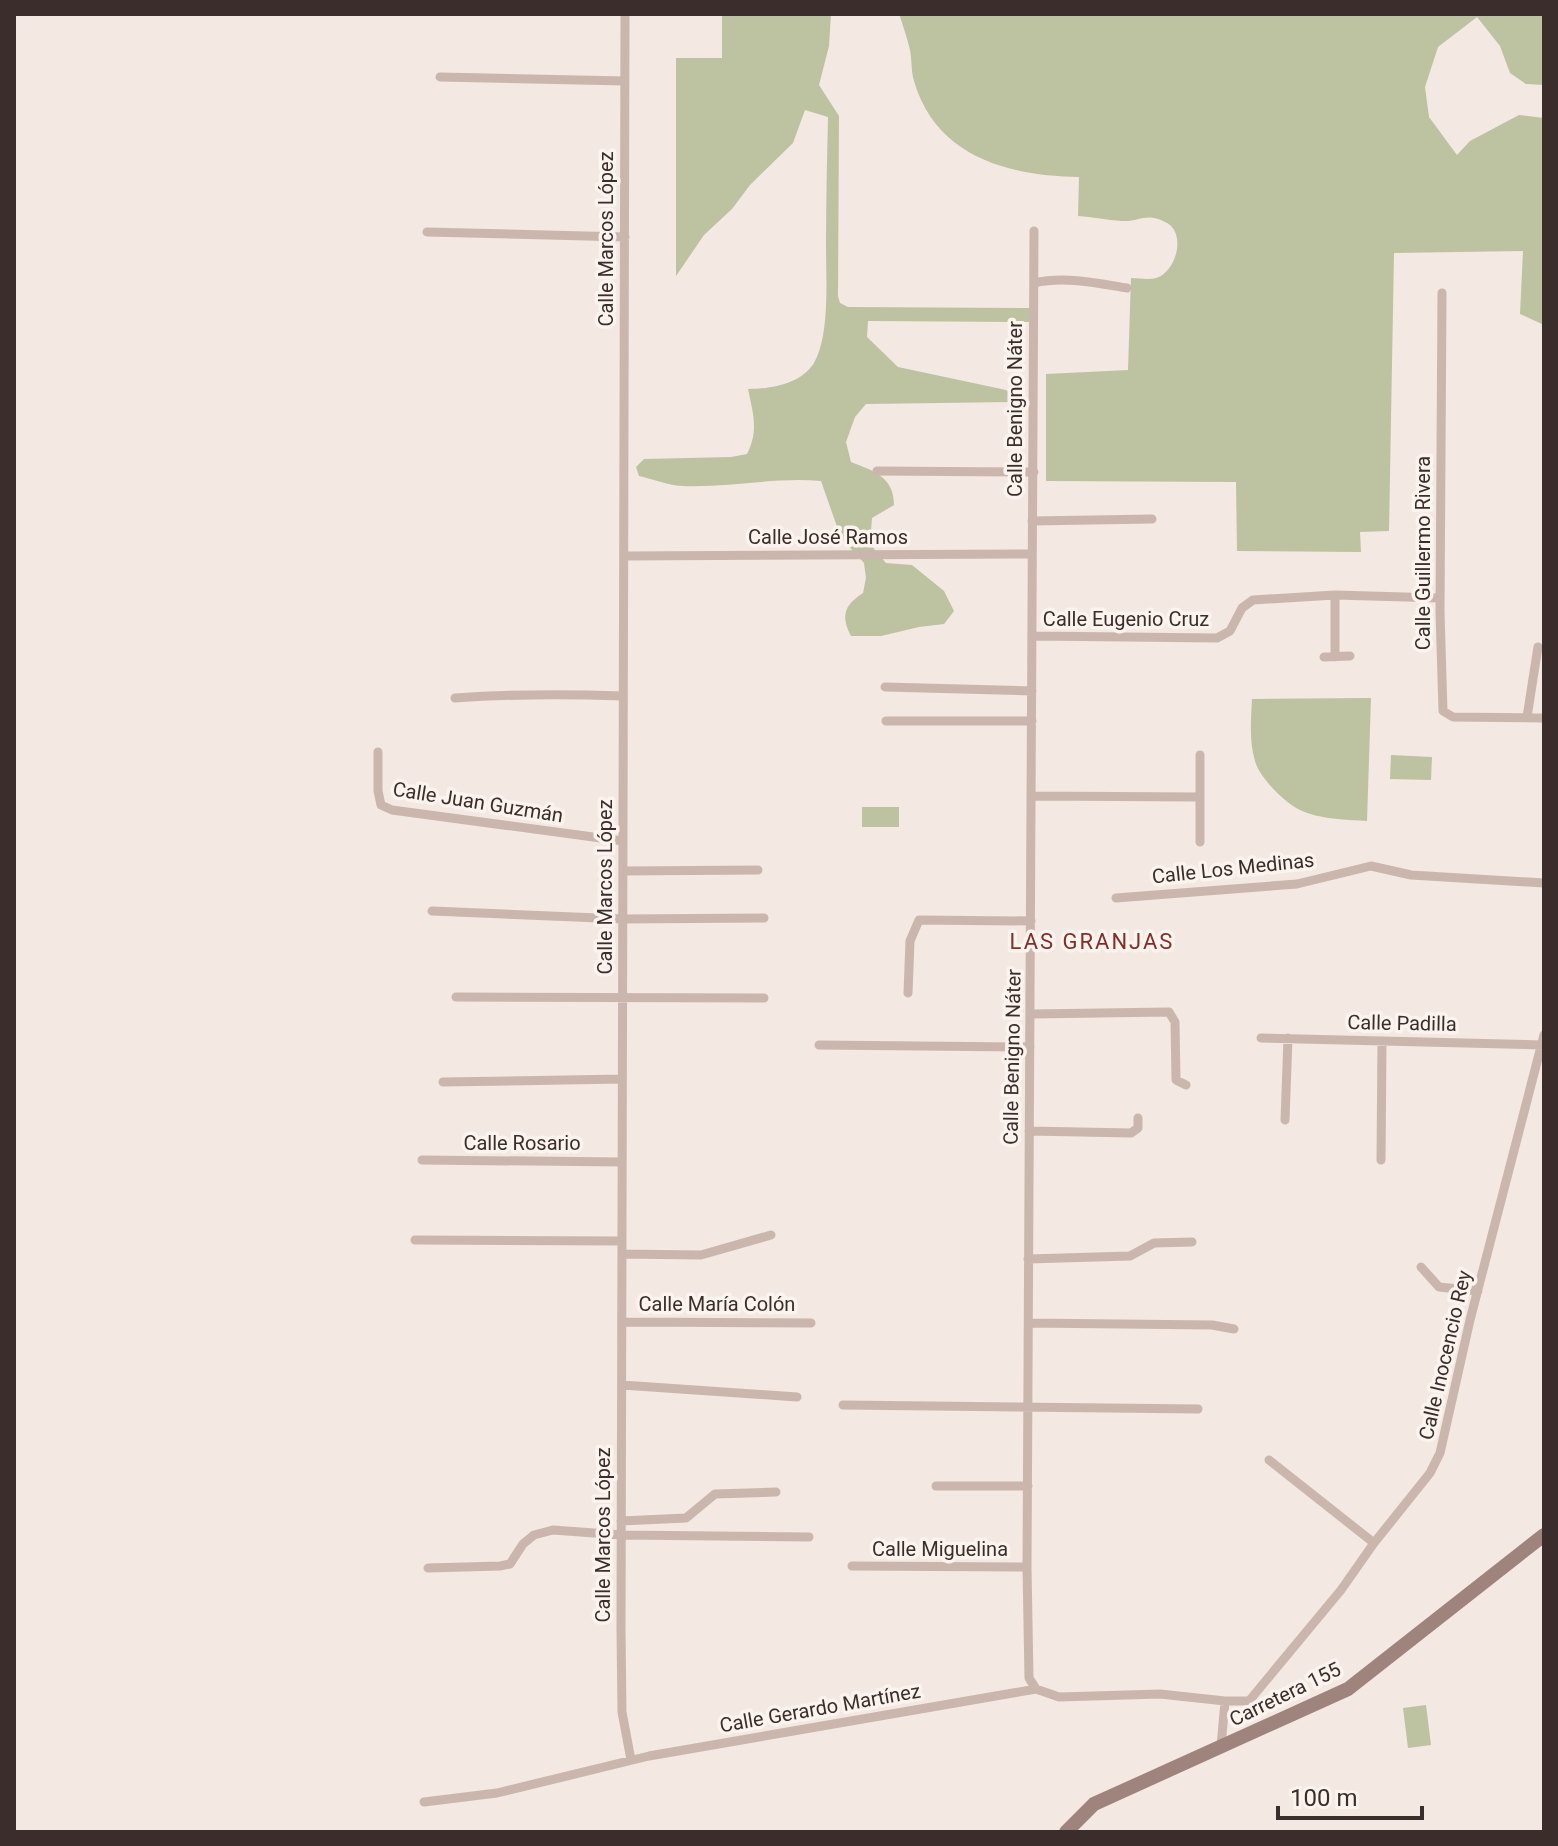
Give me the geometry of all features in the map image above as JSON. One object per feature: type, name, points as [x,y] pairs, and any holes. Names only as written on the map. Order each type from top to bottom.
[{"type":"street","name":"Calle Marcos López","points":[[625,14],[621,1535],[622,1712],[631,1760]]},
{"type":"street","points":[[440,77],[625,81]]},
{"type":"street","name":"Calle Benigno Náter","points":[[1034,231],[1027,1567],[1029,1678],[1036,1689]]},
{"type":"street","points":[[427,232],[625,237]]},
{"type":"street","points":[[1034,283],[1063,279],[1127,288]]},
{"type":"street","name":"Calle Guillermo Rivera","points":[[1442,293],[1440,598],[1443,711],[1453,717],[1544,718]]},
{"type":"street","points":[[877,471],[1034,472]]},
{"type":"street","points":[[1032,521],[1152,519]]},
{"type":"street","name":"Calle José Ramos","points":[[624,556],[1032,554]]},
{"type":"street","points":[[1335,595],[1330,657],[1350,656]]},
{"type":"street","name":"Calle Eugenio Cruz","points":[[1033,636],[1217,638],[1230,631],[1242,608],[1253,600],[1335,595],[1440,598]]},
{"type":"street","points":[[1527,717],[1538,647]]},
{"type":"street","points":[[885,687],[1032,691]]},
{"type":"street","points":[[455,698],[532,694],[623,696]]},
{"type":"street","points":[[886,721],[1032,721]]},
{"type":"street","name":"Calle Juan Guzmán","points":[[378,752],[381,805],[392,810],[623,841]]},
{"type":"street","points":[[1200,755],[1200,842]]},
{"type":"street","points":[[1031,796],[1199,797]]},
{"type":"street","name":"Calle Los Medinas","points":[[1116,898],[1297,884],[1371,866],[1411,875],[1544,883]]},
{"type":"street","points":[[623,871],[758,870]]},
{"type":"street","points":[[432,911],[623,919],[764,918]]},
{"type":"street","points":[[908,993],[910,941],[919,920],[1031,921]]},
{"type":"street","points":[[456,997],[764,998]]},
{"type":"street","points":[[1031,1014],[1169,1012],[1175,1022],[1176,1080],[1186,1085]]},
{"type":"street","name":"Calle Padilla","points":[[1261,1038],[1543,1040]]},
{"type":"street","points":[[1285,1120],[1288,1038]]},
{"type":"street","name":"Calle Inocencio Rey","points":[[1225,1701],[1249,1701],[1341,1590],[1430,1473],[1440,1453],[1543,1040]]},
{"type":"street","points":[[1381,1160],[1382,1041]]},
{"type":"street","points":[[819,1045],[1030,1047]]},
{"type":"street","points":[[443,1082],[622,1079]]},
{"type":"street","points":[[1029,1131],[1131,1133],[1138,1128],[1138,1118]]},
{"type":"street","name":"Calle Rosario","points":[[422,1160],[622,1162]]},
{"type":"street","points":[[622,1254],[701,1255],[771,1235]]},
{"type":"street","points":[[415,1240],[622,1241]]},
{"type":"street","points":[[1028,1259],[1130,1256],[1154,1243],[1192,1242]]},
{"type":"street","points":[[1421,1267],[1439,1287],[1478,1291]]},
{"type":"street","name":"Calle María Colón","points":[[622,1322],[811,1323]]},
{"type":"street","points":[[1029,1323],[1212,1325],[1234,1329]]},
{"type":"street","points":[[622,1385],[797,1397]]},
{"type":"street","points":[[843,1405],[1198,1409]]},
{"type":"street","points":[[1269,1460],[1374,1543]]},
{"type":"street","points":[[936,1486],[1028,1486]]},
{"type":"street","points":[[621,1521],[686,1518],[715,1494],[776,1492]]},
{"type":"street","points":[[428,1568],[510,1564],[523,1544],[534,1535],[553,1530],[621,1535],[809,1537]]},
{"type":"street","name":"Carretera 155","points":[[1066,1832],[1094,1804],[1348,1689],[1543,1539]]},
{"type":"street","name":"Calle Miguelina","points":[[852,1566],[1027,1567]]},
{"type":"street","name":"Calle Gerardo Martínez","points":[[424,1802],[497,1793],[631,1760],[1036,1689],[1059,1697],[1160,1694],[1225,1701]]},
{"type":"street","points":[[1221,1747],[1225,1701]]},
{"type":"green space","points":[[722,14],[831,14],[829,46],[819,85],[839,116],[840,303],[848,307],[1030,308],[1029,322],[868,321],[867,337],[898,367],[1006,390],[1019,399],[1012,402],[866,404],[855,417],[846,442],[851,462],[881,476],[893,495],[894,505],[872,518],[870,544],[886,563],[912,565],[944,591],[954,611],[944,624],[881,636],[851,636],[845,616],[848,606],[863,593],[866,578],[864,563],[841,538],[821,481],[682,486],[639,476],[636,467],[644,459],[747,454],[754,430],[748,389],[775,386],[801,376],[814,363],[823,338],[828,117],[805,110],[793,143],[704,235],[676,276],[676,58],[722,58]]},
{"type":"green space","points":[[899,14],[1544,14],[1544,85],[1526,84],[1510,73],[1500,46],[1477,17],[1438,47],[1425,87],[1429,117],[1457,155],[1470,141],[1519,115],[1544,118],[1544,325],[1520,314],[1523,251],[1394,253],[1389,531],[1360,532],[1361,552],[1237,551],[1236,482],[1046,481],[1046,374],[1128,370],[1131,278],[1153,279],[1163,274],[1177,251],[1176,234],[1165,222],[1152,218],[1122,221],[1078,216],[1079,177],[1053,176],[1002,166],[957,145],[939,128],[925,107],[914,81],[910,50]]},
{"type":"green space","points":[[1371,698],[1367,821],[1307,813],[1287,802],[1273,789],[1257,767],[1253,753],[1252,699]]},
{"type":"green space","points":[[1391,755],[1432,757],[1431,780],[1390,779]]},
{"type":"green space","points":[[862,807],[899,807],[899,827],[862,827]]},
{"type":"green space","points":[[1426,1705],[1431,1745],[1408,1748],[1403,1708]]},
{"type":"district","name":"LAS GRANJAS","points":[[1092,941]]}]
